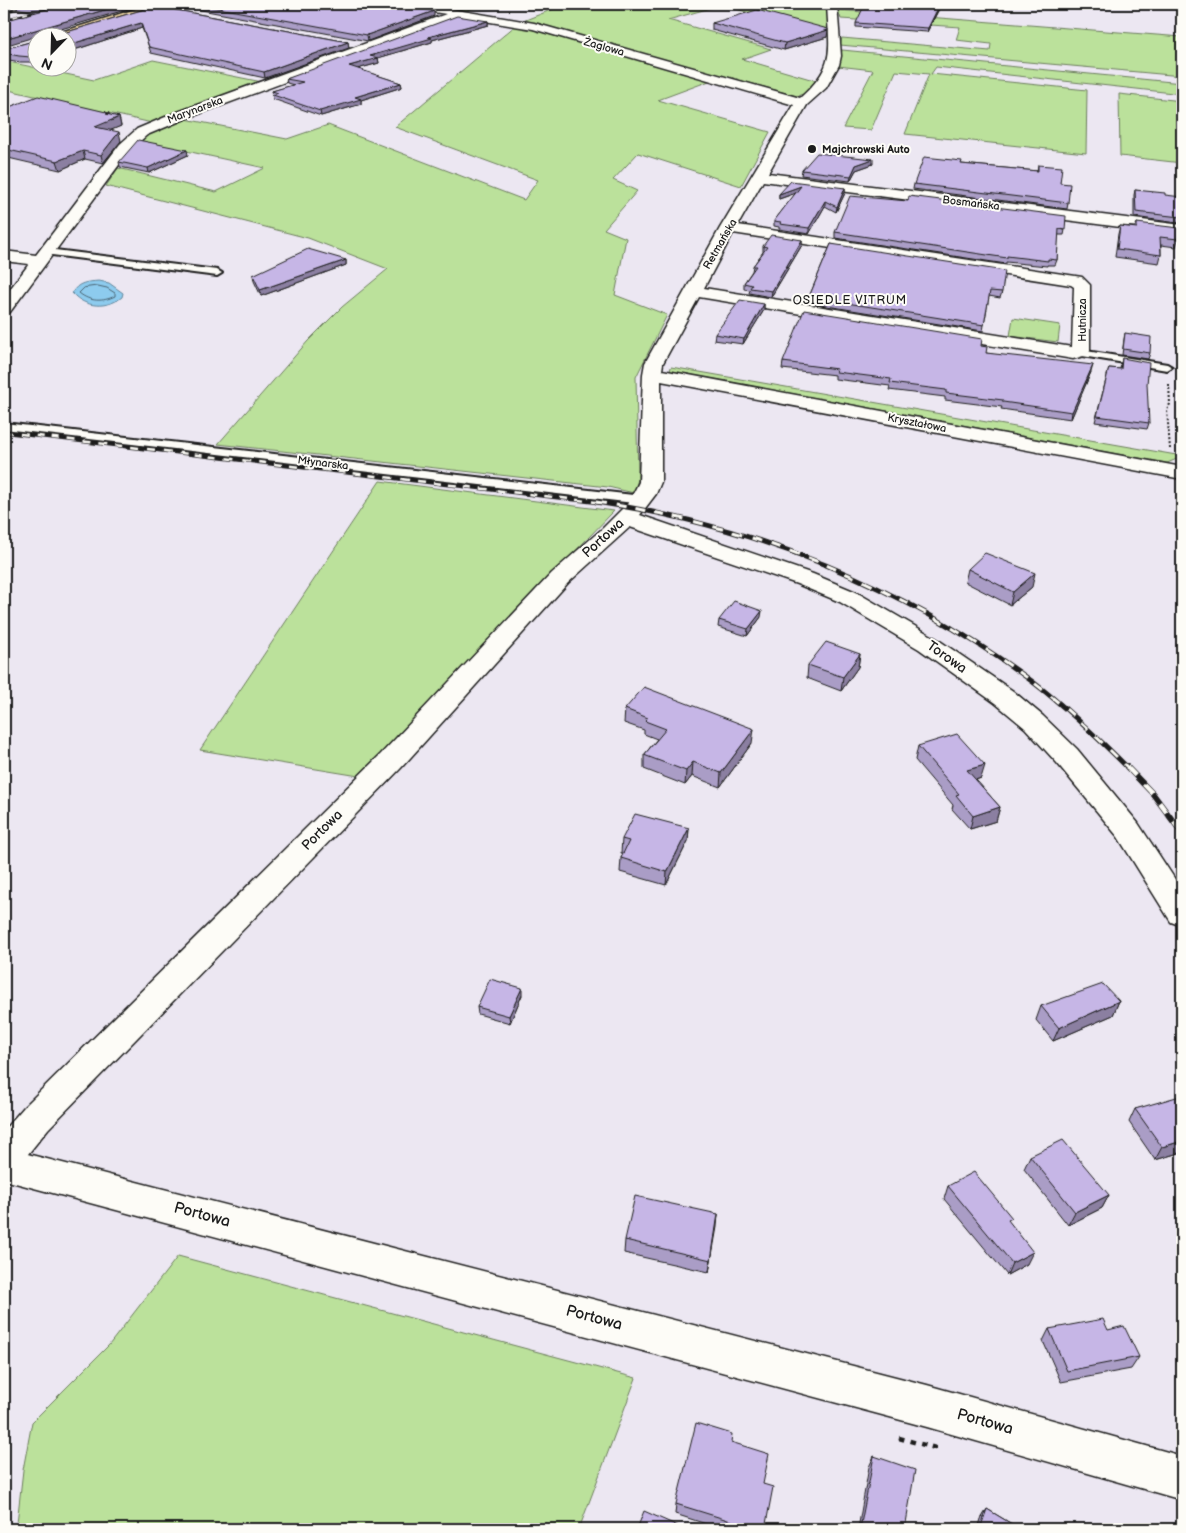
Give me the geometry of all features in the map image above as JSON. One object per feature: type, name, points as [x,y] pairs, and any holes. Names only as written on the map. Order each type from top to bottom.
[{"type":"main road","points":[[78,29],[163,6]]},
{"type":"street","name":"Żaglowa","points":[[403,4],[534,26],[802,103]]},
{"type":"street","name":"Retmańska","points":[[634,509],[648,490],[650,482],[652,374],[654,363],[728,228],[802,103],[822,85],[836,56],[832,4]]},
{"type":"street","name":"Marynarska","points":[[4,308],[125,147],[142,132],[180,116],[460,13]]},
{"type":"street","points":[[350,43],[368,46]]},
{"type":"street","name":"Bosmańska","points":[[760,176],[1182,230]]},
{"type":"street","name":"Hutnicza","points":[[694,291],[1080,353],[1082,349],[1082,285],[1076,281],[728,228]]},
{"type":"street","points":[[4,256],[44,256]]},
{"type":"street","name":"Kryształowa","points":[[652,374],[1175,471]]},
{"type":"street","name":"Torowa","points":[[634,509],[848,597],[928,644],[996,692],[1034,722],[1067,756],[1128,830],[1182,914]]},
{"type":"street","name":"Portowa","points":[[634,509],[561,577],[392,760],[36,1118],[15,1143],[4,1162],[927,1406],[1182,1478]]},
{"type":"lane","points":[[44,256],[217,273]]},
{"type":"lane","points":[[1080,353],[1167,367]]},
{"type":"lane","name":"Młynarska","points":[[4,426],[634,509]]},
{"type":"path","points":[[1167,367],[1170,404],[1167,410],[1170,455],[1175,471]]},
{"type":"green space","points":[[421,4],[485,4],[465,11]]},
{"type":"green space","points":[[566,4],[827,4],[828,34],[721,5],[668,20],[771,49],[742,59],[817,81],[803,94],[797,96],[523,21]]},
{"type":"green space","points":[[838,10],[1182,37],[1182,76],[840,45],[842,38],[990,51],[991,44],[956,40],[960,27],[841,19]]},
{"type":"green space","points":[[516,25],[712,80],[658,100],[770,132],[741,186],[638,153],[613,180],[637,191],[604,229],[626,238],[615,295],[667,315],[636,377],[638,479],[634,493],[608,487],[218,444],[308,341],[342,307],[388,269],[308,238],[106,186],[118,168],[216,192],[265,168],[140,141],[151,132],[180,118],[287,139],[328,125],[524,200],[538,180],[395,127]]},
{"type":"green space","points":[[842,50],[1182,83],[1182,94],[936,67],[931,74],[1087,90],[1086,153],[905,134],[929,74],[896,71],[871,130],[843,128],[873,70],[838,66]]},
{"type":"green space","points":[[153,60],[262,82],[152,123],[4,89],[4,61],[28,66],[28,78],[78,77],[94,80]]},
{"type":"green space","points":[[1119,94],[1182,101],[1182,163],[1120,156]]},
{"type":"green space","points":[[1013,318],[1060,325],[1058,342],[1010,336]]},
{"type":"green space","points":[[671,367],[1182,457],[1167,463],[670,371]]},
{"type":"green space","points":[[380,481],[614,511],[359,776],[200,750]]},
{"type":"green space","points":[[178,1256],[636,1378],[579,1529],[10,1529],[17,1523],[23,1470],[32,1422],[109,1345]]},
{"type":"water","points":[[99,281],[109,283],[123,293],[122,297],[110,304],[96,305],[83,302],[72,293],[80,285]]},
{"type":"building","points":[[20,4],[125,4],[42,28],[28,28],[28,32],[4,39],[4,21],[47,9]]},
{"type":"building","points":[[196,4],[388,4],[434,11],[367,35]]},
{"type":"building","points":[[865,4],[940,4],[928,28],[856,23]]},
{"type":"building","points":[[155,6],[348,42],[264,72],[149,47],[141,23],[78,42],[78,29]]},
{"type":"building","points":[[757,10],[828,30],[785,43],[712,23]]},
{"type":"building","points":[[457,16],[488,21],[428,37],[432,38],[370,56],[378,58],[349,66],[401,83],[355,97],[361,99],[320,111],[273,95],[278,93],[272,91],[303,82],[286,79]]},
{"type":"building","points":[[28,42],[28,57],[4,53],[4,49]]},
{"type":"building","points":[[38,96],[106,112],[109,113],[106,114],[119,117],[95,127],[119,132],[101,155],[83,151],[57,161],[4,149],[4,109]]},
{"type":"building","points":[[138,140],[187,150],[148,168],[119,162]]},
{"type":"building","points":[[817,153],[873,159],[856,165],[851,176],[802,170]]},
{"type":"building","points":[[924,157],[962,161],[961,164],[1038,171],[1038,165],[1062,167],[1060,183],[1070,184],[1068,203],[914,184]]},
{"type":"building","points":[[791,181],[845,188],[837,207],[825,201],[809,228],[780,224],[781,222],[774,221],[801,186],[779,194]]},
{"type":"building","points":[[1135,190],[1182,197],[1180,217],[1136,212]]},
{"type":"building","points":[[850,196],[908,201],[909,196],[1066,216],[1065,230],[1059,229],[1057,260],[1048,259],[1048,261],[1007,256],[1007,258],[835,232]]},
{"type":"building","points":[[1137,223],[1179,228],[1178,239],[1160,237],[1161,255],[1117,249],[1120,226],[1137,228]]},
{"type":"building","points":[[771,235],[802,240],[772,291],[750,288],[752,285],[744,283],[756,266],[753,266],[767,247],[763,246]]},
{"type":"building","points":[[831,244],[1005,271],[1002,292],[990,291],[984,325],[809,297]]},
{"type":"building","points":[[308,249],[346,260],[260,290],[253,275]]},
{"type":"building","points":[[740,300],[764,304],[744,339],[715,334]]},
{"type":"building","points":[[804,310],[982,339],[981,346],[987,347],[986,353],[1093,365],[1072,412],[1003,402],[1003,400],[946,393],[946,390],[890,383],[891,379],[836,372],[837,369],[783,362]]},
{"type":"building","points":[[1125,333],[1151,337],[1150,353],[1123,349]]},
{"type":"building","points":[[1122,358],[1149,363],[1147,384],[1149,423],[1097,416],[1109,368],[1121,369]]},
{"type":"building","points":[[985,553],[1035,573],[1013,592],[968,569]]},
{"type":"building","points":[[734,601],[762,611],[748,629],[719,620]]},
{"type":"building","points":[[826,642],[860,654],[843,677],[808,665]]},
{"type":"building","points":[[644,687],[754,729],[721,773],[693,762],[686,771],[644,755],[666,729],[645,721],[648,718],[625,709]]},
{"type":"building","points":[[957,734],[985,765],[967,770],[1000,807],[973,816],[956,795],[959,794],[918,746]]},
{"type":"building","points":[[635,814],[689,828],[667,872],[621,858],[629,841],[622,839]]},
{"type":"building","points":[[490,979],[522,988],[509,1016],[477,1007]]},
{"type":"building","points":[[1103,984],[1119,1001],[1059,1028],[1041,1006]]},
{"type":"building","points":[[1180,1096],[1182,1100],[1182,1141],[1162,1147],[1135,1109]]},
{"type":"building","points":[[1063,1140],[1109,1195],[1075,1212],[1030,1156]]},
{"type":"building","points":[[974,1172],[1012,1218],[1008,1220],[1033,1252],[1012,1263],[948,1186]]},
{"type":"building","points":[[635,1196],[718,1214],[711,1260],[625,1240]]},
{"type":"building","points":[[1103,1319],[1108,1330],[1124,1326],[1139,1357],[1067,1371],[1049,1329]]},
{"type":"building","points":[[696,1423],[732,1434],[731,1442],[769,1454],[763,1484],[773,1487],[765,1529],[757,1529],[676,1504]]},
{"type":"building","points":[[874,1456],[915,1470],[905,1529],[860,1529]]},
{"type":"building","points":[[987,1509],[1020,1529],[980,1529]]},
{"type":"building","points":[[644,1511],[678,1526],[677,1529],[637,1529]]},
{"type":"railway","points":[[4,20],[60,4]]},
{"type":"railway","points":[[4,12],[27,6]]},
{"type":"railway","points":[[4,432],[597,502]]},
{"type":"railway","points":[[597,502],[604,503]]},
{"type":"railway","points":[[597,502],[655,512],[713,526],[770,544],[826,565],[880,589],[933,617],[984,648],[1033,682],[1058,702],[1128,768]]},
{"type":"railway","points":[[1128,768],[1153,794],[1182,833]]},
{"type":"place","name":"Majchrowski Auto","points":[[812,149]]},
{"type":"district","name":"OSIEDLE VITRUM","points":[[850,300]]}]
